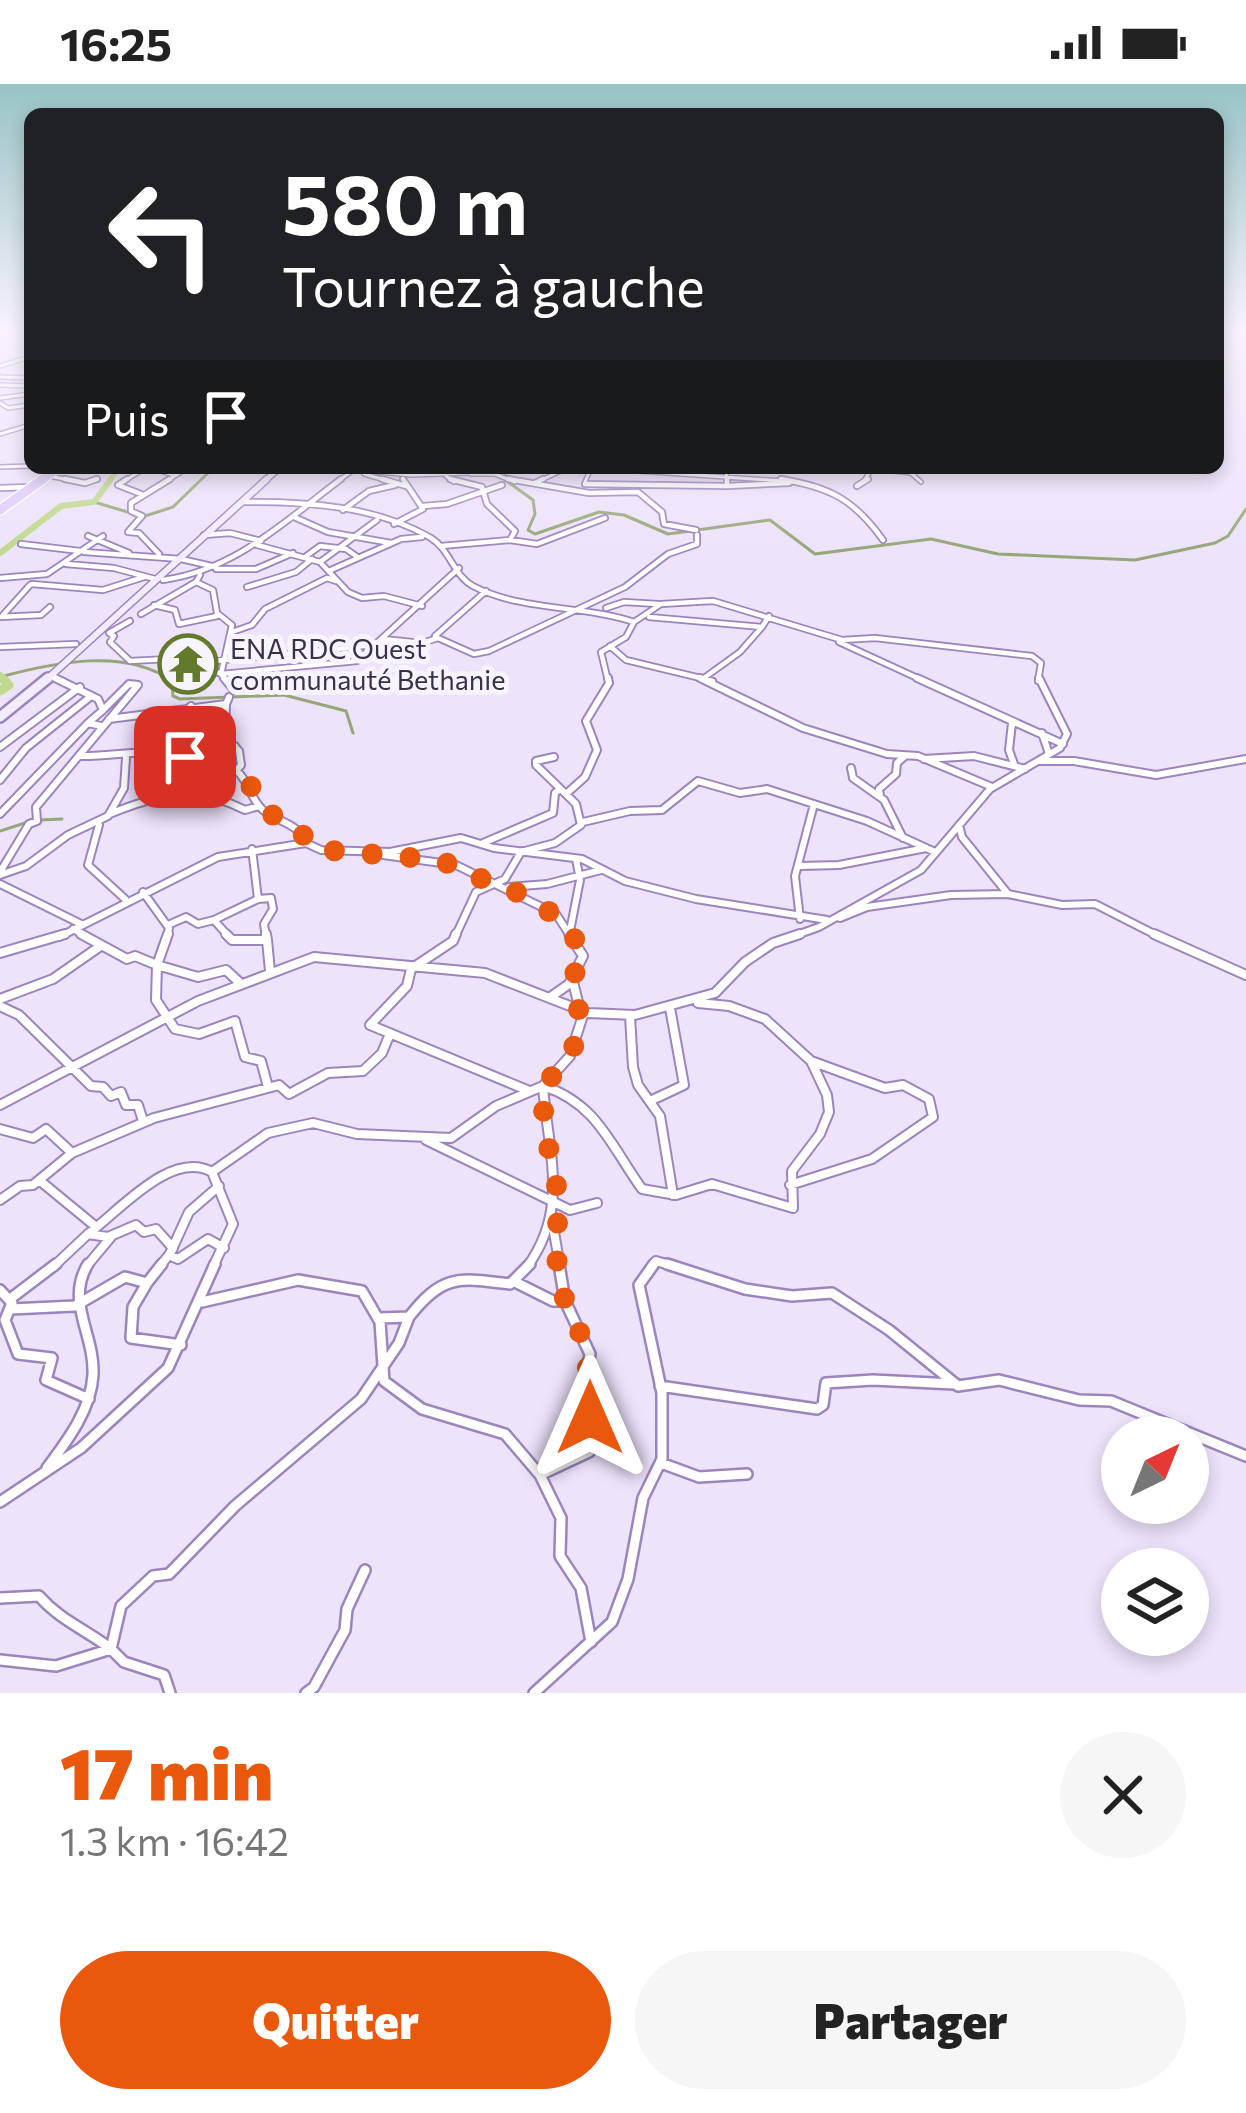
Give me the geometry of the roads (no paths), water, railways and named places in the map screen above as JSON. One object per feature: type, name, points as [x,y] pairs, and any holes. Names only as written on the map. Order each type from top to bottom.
[{"type":"highway","points":[[0,510],[39,474]]},
{"type":"main road","points":[[0,717],[273,474]]},
{"type":"street","points":[[39,474],[85,483],[97,479]]},
{"type":"street","points":[[137,474],[118,485],[141,494]]},
{"type":"street","points":[[141,614],[260,543],[348,474]]},
{"type":"street","points":[[361,474],[395,485]]},
{"type":"street","points":[[421,474],[451,474]]},
{"type":"street","points":[[432,639],[474,654],[485,652],[584,607],[627,585],[668,554],[697,544],[696,533],[688,525],[665,525],[662,512],[638,492],[582,492],[498,474]]},
{"type":"street","points":[[532,484],[554,474]]},
{"type":"street","points":[[582,492],[590,474]]},
{"type":"street","points":[[659,483],[676,474]]},
{"type":"street","points":[[694,474],[828,488],[866,517],[884,540]]},
{"type":"street","points":[[857,486],[869,474]]},
{"type":"street","points":[[910,474],[922,482]]},
{"type":"street","points":[[159,554],[140,532],[128,532],[142,518],[130,509],[141,494],[173,475]]},
{"type":"street","points":[[444,475],[457,484],[485,490]]},
{"type":"street","points":[[727,476],[728,487]]},
{"type":"street","points":[[585,484],[728,487],[794,481]]},
{"type":"street","points":[[340,511],[369,491],[404,483],[423,506]]},
{"type":"street","points":[[638,492],[648,483]]},
{"type":"street","points":[[394,524],[407,515],[416,516],[423,506],[459,501],[502,485]]},
{"type":"street","points":[[0,488],[29,487]]},
{"type":"street","points":[[485,490],[488,505],[515,531],[510,540]]},
{"type":"street","points":[[240,502],[308,504],[394,524],[441,546],[467,583],[540,605],[603,609],[634,622]]},
{"type":"street","points":[[294,517],[355,538],[391,543]]},
{"type":"street","points":[[441,546],[551,541],[605,518]]},
{"type":"street","points":[[320,562],[377,520]]},
{"type":"street","points":[[200,536],[230,533],[320,562],[362,598],[384,596],[422,605]]},
{"type":"street","points":[[88,536],[133,555]]},
{"type":"street","points":[[0,617],[31,583],[66,565],[100,538]]},
{"type":"street","points":[[230,632],[252,626],[265,609],[356,556],[391,543],[428,538]]},
{"type":"street","points":[[21,544],[159,554],[242,573],[278,565],[293,553]]},
{"type":"street","points":[[247,586],[296,572],[318,546],[356,556]]},
{"type":"street","points":[[66,565],[114,568],[159,579],[198,578],[213,589],[219,615]]},
{"type":"street","points":[[193,662],[221,674],[357,661],[459,568]]},
{"type":"street","points":[[0,578],[95,592],[130,586],[144,577]]},
{"type":"street","points":[[130,620],[109,633],[114,636],[110,642],[119,646],[124,658],[222,660],[381,641],[422,643],[487,591]]},
{"type":"street","points":[[603,609],[625,602],[713,601],[769,616],[832,637],[884,666],[1042,733],[1082,761]]},
{"type":"street","points":[[0,604],[14,604]]},
{"type":"street","points":[[478,844],[553,813],[554,795],[586,777],[597,750],[587,717],[608,688],[610,676],[601,652],[661,604]]},
{"type":"street","points":[[154,605],[175,610],[179,624],[219,615],[232,623],[222,660],[221,674],[230,697],[222,723],[241,764],[236,771]]},
{"type":"street","points":[[0,617],[40,615],[50,608]]},
{"type":"street","points":[[704,678],[740,652],[769,616]]},
{"type":"street","points":[[646,617],[762,627]]},
{"type":"street","points":[[1,952],[36,947],[218,856],[305,843],[321,850],[375,852],[445,838],[575,857],[625,880],[692,898],[800,919],[830,920],[916,873],[931,850],[992,788],[1063,744],[1066,729],[1038,683],[1039,658],[832,637]]},
{"type":"street","points":[[368,654],[387,652],[400,641]]},
{"type":"street","points":[[0,647],[76,644]]},
{"type":"street","points":[[610,646],[626,660],[704,678],[803,728],[887,754],[924,759],[992,788]]},
{"type":"street","points":[[335,661],[338,649]]},
{"type":"street","points":[[51,676],[80,687]]},
{"type":"street","points":[[0,814],[129,684],[138,685],[37,807],[37,822],[29,824],[0,877]]},
{"type":"street","points":[[80,687],[81,694],[98,699],[103,710]]},
{"type":"street","points":[[0,747],[12,734],[42,719],[58,698],[80,687]]},
{"type":"street","points":[[0,780],[26,748],[90,697]]},
{"type":"street","points":[[109,719],[230,697]]},
{"type":"street","points":[[142,757],[154,738],[182,719],[190,706]]},
{"type":"street","points":[[88,723],[103,726]]},
{"type":"street","points":[[1012,723],[1009,750],[1014,764]]},
{"type":"street","points":[[1042,733],[1049,754]]},
{"type":"street","points":[[185,757],[225,737]]},
{"type":"street","points":[[198,758],[235,746]]},
{"type":"street","points":[[908,754],[879,789],[909,843],[910,854]]},
{"type":"street","points":[[924,759],[947,754],[1025,769]]},
{"type":"street","points":[[947,754],[953,772]]},
{"type":"street","points":[[80,756],[220,761],[250,783],[259,806],[297,826],[305,843]]},
{"type":"street","points":[[554,757],[535,763],[583,822]]},
{"type":"street","points":[[0,877],[16,873],[68,835],[98,825],[110,814],[119,804],[129,769],[126,758]]},
{"type":"street","points":[[1037,762],[1082,761],[1162,776],[1217,766],[1231,758],[1246,759]]},
{"type":"street","points":[[851,768],[854,778],[880,796]]},
{"type":"street","points":[[501,885],[526,850],[555,843],[583,822],[630,811],[662,810],[696,781],[740,794],[764,788],[931,850]]},
{"type":"street","points":[[110,814],[138,802],[197,794],[216,795],[245,810],[259,806]]},
{"type":"street","points":[[800,919],[793,896],[801,837],[814,804]]},
{"type":"street","points":[[98,825],[88,866],[126,901]]},
{"type":"street","points":[[959,825],[962,837],[1008,894]]},
{"type":"street","points":[[252,849],[258,899]]},
{"type":"street","points":[[800,866],[931,850]]},
{"type":"street","points":[[375,852],[395,859],[446,862],[556,914],[583,954],[572,979],[552,997]]},
{"type":"street","points":[[570,931],[580,874],[575,857]]},
{"type":"street","points":[[531,1091],[370,1025],[407,986],[411,969],[446,948],[457,935],[476,892],[501,885],[548,884],[607,870]]},
{"type":"street","points":[[0,877],[77,927],[99,947],[168,970],[184,968],[196,976],[226,970],[241,983]]},
{"type":"street","points":[[143,892],[167,925],[170,937],[151,982],[152,1000],[166,1018],[196,1034],[235,1021],[245,1058],[261,1061],[268,1087]]},
{"type":"street","points":[[0,1105],[241,983],[320,956],[411,969],[485,973],[582,1011],[630,1016],[715,993],[773,943],[830,920],[885,904],[951,895],[1008,894],[1047,903],[1110,908],[1223,968],[1246,975]]},
{"type":"street","points":[[167,925],[186,917],[199,924],[258,899],[272,898],[264,924],[270,971]]},
{"type":"street","points":[[214,920],[232,940],[267,940]]},
{"type":"street","points":[[0,1003],[53,979],[99,947]]},
{"type":"street","points":[[212,1172],[269,1132],[313,1123],[354,1134],[451,1138],[496,1106],[543,1086],[570,1056],[582,1011],[572,979]]},
{"type":"street","points":[[0,1003],[19,1015],[71,1068],[110,1096],[122,1092],[125,1105],[138,1105],[143,1121]]},
{"type":"street","points":[[543,1086],[572,1094],[589,1108],[642,1189],[673,1195],[712,1184],[790,1208],[796,1204],[790,1185],[794,1166],[811,1148],[831,1105],[829,1090],[811,1061],[765,1019],[729,1006],[689,1003]]},
{"type":"street","points":[[649,1101],[684,1085],[670,1008]]},
{"type":"street","points":[[630,1016],[633,1067],[660,1116],[673,1195]]},
{"type":"street","points":[[0,1200],[39,1180],[72,1153],[143,1121],[280,1084],[289,1094],[328,1073],[363,1071],[382,1053],[389,1036]]},
{"type":"street","points":[[790,1185],[872,1160],[934,1114],[928,1098],[905,1085],[885,1088],[811,1061]]},
{"type":"street","points":[[540,1475],[577,1459],[594,1444],[586,1376],[590,1354],[565,1301],[554,1229],[557,1204],[544,1125],[543,1086]]},
{"type":"street","points":[[0,1130],[33,1138],[46,1129],[72,1153]]},
{"type":"street","points":[[424,1138],[432,1147],[557,1204],[576,1210],[597,1203]]},
{"type":"street","points":[[0,1502],[81,1448],[147,1390],[181,1346],[233,1218],[212,1172],[198,1164],[177,1166],[92,1230],[10,1304],[2,1323],[18,1354],[52,1359],[46,1380],[88,1399]]},
{"type":"street","points":[[39,1180],[92,1230],[110,1237]]},
{"type":"street","points":[[181,1346],[131,1338],[134,1307],[171,1252],[179,1221],[204,1194],[219,1186]]},
{"type":"street","points":[[41,1476],[88,1399],[93,1356],[75,1306],[75,1287],[83,1269],[110,1237],[136,1225],[144,1232],[158,1230],[178,1259],[210,1238],[224,1248]]},
{"type":"street","points":[[0,1660],[35,1669],[100,1656],[111,1649],[121,1606],[153,1576],[169,1574],[235,1506],[362,1399],[423,1299],[452,1280],[473,1277],[503,1285],[515,1282],[554,1229]]},
{"type":"street","points":[[534,1693],[612,1622],[620,1606],[644,1498],[661,1463],[660,1387],[639,1285],[656,1261],[737,1287],[788,1296],[832,1293],[889,1330],[954,1384]]},
{"type":"street","points":[[10,1304],[75,1306],[126,1276],[147,1283]]},
{"type":"street","points":[[202,1302],[265,1282],[309,1280],[362,1291],[378,1318],[389,1387],[422,1409],[505,1434],[540,1475],[561,1518],[560,1556],[581,1588],[591,1642]]},
{"type":"street","points":[[515,1282],[556,1302],[565,1301]]},
{"type":"street","points":[[0,1290],[10,1304]]},
{"type":"street","points":[[378,1318],[409,1317]]},
{"type":"street","points":[[660,1387],[817,1409],[823,1405],[826,1383],[860,1377],[880,1383],[976,1386],[999,1380],[1079,1400],[1111,1401],[1246,1456]]},
{"type":"street","points":[[661,1463],[699,1477],[747,1474]]},
{"type":"street","points":[[306,1693],[314,1687],[345,1630],[347,1609],[364,1570]]},
{"type":"street","points":[[0,1598],[39,1596],[62,1623],[87,1630],[124,1661],[166,1676],[170,1693]]},
{"type":"waterway","points":[[109,482],[115,474]]},
{"type":"waterway","points":[[145,516],[173,507],[207,474]]},
{"type":"waterway","points":[[506,474],[504,479],[533,500],[535,514],[528,530],[535,534],[599,512],[624,515],[668,534],[770,520],[815,554],[931,539],[998,554],[1135,560],[1215,543],[1228,536],[1246,509]]},
{"type":"waterway","points":[[0,553],[61,506],[94,502],[111,479]]},
{"type":"waterway","points":[[94,502],[131,513]]},
{"type":"waterway","points":[[4,676],[68,663],[134,664],[172,681],[173,696],[180,699],[284,695],[346,711],[353,733]]},
{"type":"waterway","points":[[0,675],[5,681]]},
{"type":"waterway","points":[[2,678],[5,681]]},
{"type":"waterway","points":[[0,691],[9,685],[5,681]]},
{"type":"waterway","points":[[40,820],[62,819]]},
{"type":"waterway","points":[[0,831],[31,821]]},
{"type":"place","name":"ENA RDC Ouest communauté Bethanie","points":[[188,664]]}]
